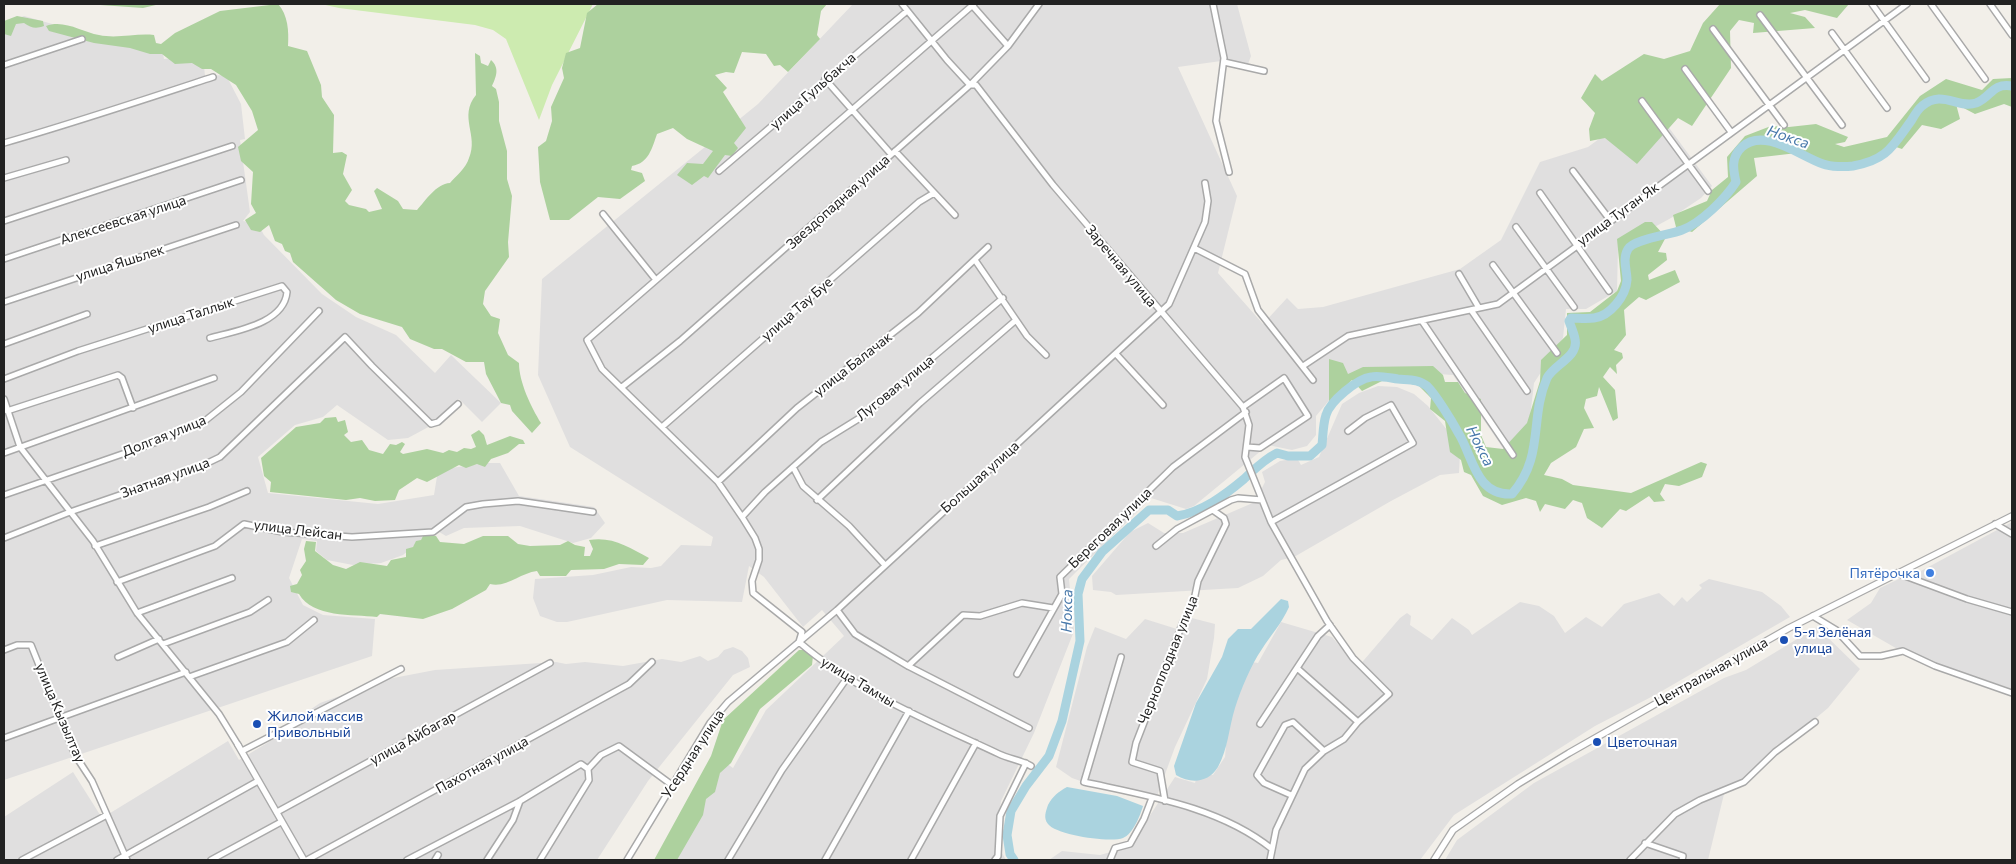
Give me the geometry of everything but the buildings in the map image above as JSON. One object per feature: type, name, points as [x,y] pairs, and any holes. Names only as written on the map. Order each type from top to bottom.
[{"type":"street","points":[[902,4],[970,85]]},
{"type":"street","points":[[603,214],[656,280],[853,108],[933,42],[972,4],[1008,46]]},
{"type":"street","name":"Звездопадная улица","points":[[622,387],[680,341],[970,85],[1008,46],[1039,4]]},
{"type":"street","points":[[1213,4],[1224,62],[1216,121],[1229,172]]},
{"type":"street","points":[[1872,4],[1926,79]]},
{"type":"street","name":"улица Туган Як","points":[[1303,366],[1348,336],[1498,304],[1610,220],[1908,4]]},
{"type":"street","points":[[1931,4],[1986,79]]},
{"type":"street","points":[[1990,4],[2012,35]]},
{"type":"street","name":"улица Гульбакча","points":[[719,171],[907,11]]},
{"type":"street","points":[[1760,15],[1842,125]]},
{"type":"street","points":[[1713,29],[1784,124]]},
{"type":"street","points":[[1832,33],[1887,108]]},
{"type":"street","points":[[4,65],[82,40]]},
{"type":"street","points":[[1224,62],[1264,71]]},
{"type":"street","points":[[1685,69],[1731,132]]},
{"type":"street","points":[[4,143],[67,125],[118,106],[213,77]]},
{"type":"street","points":[[825,79],[893,153],[955,215]]},
{"type":"street","name":"Заречная улица","points":[[970,85],[976,85],[1053,186],[1244,410]]},
{"type":"street","points":[[1642,101],[1708,191]]},
{"type":"street","points":[[4,221],[232,146]]},
{"type":"street","points":[[4,178],[66,160]]},
{"type":"street","points":[[1573,171],[1610,220]]},
{"type":"street","name":"Алексеевская улица","points":[[4,259],[241,180]]},
{"type":"street","name":"Большая улица","points":[[799,642],[837,610],[884,564],[1169,304],[1205,222],[1208,201],[1205,183]]},
{"type":"street","name":"улица Тау Буе","points":[[662,426],[919,202],[934,193]]},
{"type":"street","points":[[1540,193],[1609,291]]},
{"type":"street","name":"улица Яшьлек","points":[[4,302],[236,225]]},
{"type":"street","points":[[1516,227],[1574,307]]},
{"type":"street","name":"улица Балачак","points":[[718,482],[797,408],[918,313],[988,247]]},
{"type":"street","points":[[1194,248],[1245,274],[1258,310],[1313,380]]},
{"type":"street","points":[[975,260],[1003,298],[1016,320],[1046,355]]},
{"type":"street","points":[[1493,265],[1557,353]]},
{"type":"street","points":[[1459,274],[1479,308]]},
{"type":"street","name":"улица Тамчы","points":[[656,280],[587,340],[602,369],[718,482],[742,517],[758,549],[759,560],[752,581],[753,593],[802,632],[799,642],[822,662],[847,678],[909,711],[1002,756],[1029,764],[1000,816],[998,856],[995,860]]},
{"type":"street","name":"улица Таллык","points":[[4,379],[78,351],[282,286],[287,292],[287,300],[269,319],[210,338]]},
{"type":"street","name":"Луговая улица","points":[[742,517],[821,442],[863,416],[1003,298]]},
{"type":"street","points":[[1471,310],[1527,391]]},
{"type":"street","name":"Долгая улица","points":[[4,495],[154,443],[206,420],[241,392],[319,312]]},
{"type":"street","points":[[4,344],[87,314]]},
{"type":"street","name":"Луговая улица","points":[[817,500],[920,403],[1016,320]]},
{"type":"street","points":[[1422,321],[1514,455]]},
{"type":"street","name":"Знатная улица","points":[[4,538],[70,512],[195,469],[220,457],[346,337],[372,366],[431,424],[438,422],[458,404]]},
{"type":"street","points":[[1116,354],[1163,405]]},
{"type":"street","points":[[7,411],[118,375],[122,378],[133,408]]},
{"type":"street","points":[[4,453],[214,378]]},
{"type":"street","name":"Береговая улица","points":[[1018,674],[1062,594],[1060,576],[1173,467],[1284,378],[1308,416],[1260,448],[1247,447]]},
{"type":"street","points":[[4,398],[20,447],[96,546],[137,613],[219,714],[305,860]]},
{"type":"street","points":[[1271,522],[1413,443],[1391,405],[1365,418],[1348,431]]},
{"type":"street","points":[[1244,410],[1249,424],[1245,457],[1271,522],[1330,625],[1353,658],[1389,694],[1358,722],[1344,739],[1324,751],[1305,769],[1276,830],[1270,860]]},
{"type":"street","points":[[793,467],[803,486],[848,526],[884,564]]},
{"type":"street","points":[[96,546],[209,507],[247,491]]},
{"type":"street","points":[[1156,546],[1177,529],[1231,500],[1238,498],[1262,500]]},
{"type":"street","name":"улица Лейсан","points":[[117,582],[215,546],[244,524],[283,532],[352,537],[433,532],[466,507],[483,504],[518,501],[593,512]]},
{"type":"street","name":"Черноплодная улица","points":[[1166,801],[1160,771],[1132,762],[1136,743],[1146,716],[1183,622],[1193,606],[1198,581],[1226,524],[1224,518],[1214,510]]},
{"type":"street","name":"Центральная улица","points":[[1434,860],[1453,830],[1533,774],[1673,693],[1813,616],[2012,516]]},
{"type":"street","points":[[1995,524],[2012,534]]},
{"type":"street","points":[[1897,573],[1967,599],[2012,612]]},
{"type":"street","points":[[137,613],[232,578]]},
{"type":"street","points":[[118,657],[250,612],[268,600]]},
{"type":"street","points":[[908,666],[963,615],[980,616],[1022,602],[1053,608]]},
{"type":"street","points":[[837,610],[855,634],[908,666],[1030,728]]},
{"type":"street","points":[[1813,616],[1836,630],[1860,656],[1881,656],[1903,651],[1935,666],[2012,693]]},
{"type":"street","points":[[4,738],[287,642],[314,620]]},
{"type":"street","points":[[1260,724],[1318,636],[1330,625]]},
{"type":"street","name":"Усердная улица","points":[[627,860],[672,784],[719,712],[765,669],[799,642]]},
{"type":"street","name":"улица Кызылтау","points":[[4,650],[18,645],[31,645],[75,755],[104,807],[105,816],[126,858]]},
{"type":"street","points":[[1121,657],[1084,782],[1166,801],[1243,828],[1272,849]]},
{"type":"street","name":"Пахотная улица","points":[[305,860],[629,684],[652,662]]},
{"type":"street","name":"улица Айбагар","points":[[277,812],[550,663]]},
{"type":"street","points":[[242,751],[401,668]]},
{"type":"street","points":[[1297,668],[1358,722]]},
{"type":"street","points":[[728,860],[782,770],[847,678]]},
{"type":"street","points":[[825,860],[909,711]]},
{"type":"street","points":[[1291,795],[1264,783],[1257,774],[1285,725],[1293,722],[1324,751]]},
{"type":"street","points":[[1630,860],[1675,814],[1700,800],[1744,782],[1775,752],[1815,722]]},
{"type":"street","points":[[911,860],[976,743]]},
{"type":"street","points":[[588,769],[601,756],[619,746],[672,784]]},
{"type":"street","points":[[407,860],[520,800],[581,764],[588,769],[589,780],[540,860]]},
{"type":"street","points":[[117,860],[126,858],[258,781]]},
{"type":"street","points":[[1110,860],[1115,848],[1130,844],[1144,819],[1152,798]]},
{"type":"street","points":[[487,860],[513,820],[520,800]]},
{"type":"street","points":[[22,860],[105,816]]},
{"type":"street","points":[[211,860],[281,822]]},
{"type":"street","points":[[1645,843],[1683,856],[1682,860]]},
{"type":"shaded area","points":[[853,4],[1237,4],[1251,56],[1248,64],[1221,61],[1178,67],[1237,196],[1218,273],[1263,324],[1287,298],[1298,309],[1323,307],[1460,269],[1501,240],[1540,162],[1588,147],[1650,102],[1712,186],[1701,198],[1671,218],[1618,247],[1617,291],[1586,309],[1566,309],[1563,338],[1534,383],[1528,435],[1507,454],[1453,375],[1364,369],[1346,380],[1316,416],[1316,435],[1307,446],[1292,450],[1268,445],[1194,506],[1186,509],[1151,498],[1069,579],[1074,631],[1034,733],[1001,801],[995,841],[1006,860],[668,860],[726,763],[733,768],[766,710],[844,636],[822,610],[803,627],[764,577],[749,566],[742,602],[667,600],[567,622],[557,622],[540,616],[533,598],[535,579],[593,575],[631,567],[651,568],[661,566],[681,545],[711,546],[713,537],[570,447],[538,375],[542,279],[758,104]]},
{"type":"shaded area","points":[[24,16],[123,44],[162,48],[164,59],[197,56],[204,66],[205,76],[226,75],[241,104],[245,139],[240,140],[250,212],[243,221],[258,224],[264,235],[322,294],[356,317],[396,335],[435,373],[451,355],[501,403],[482,422],[459,399],[434,424],[408,438],[388,440],[337,405],[323,417],[295,425],[258,457],[268,493],[378,504],[434,495],[438,470],[485,463],[500,463],[519,496],[594,507],[605,523],[591,538],[573,543],[520,526],[464,528],[446,536],[434,529],[403,555],[381,563],[353,565],[327,560],[316,551],[317,541],[302,539],[289,578],[303,605],[323,615],[375,619],[372,656],[4,780],[4,23]]},
{"type":"shaded area","points":[[1378,386],[1397,387],[1414,394],[1428,406],[1452,436],[1460,454],[1459,473],[1440,475],[1294,557],[1281,560],[1263,576],[1238,588],[1116,595],[1111,592],[1093,590],[1092,576],[1130,532],[1148,523],[1164,533],[1183,533],[1255,502],[1265,482],[1262,472],[1280,461],[1297,458],[1301,465],[1319,457],[1342,404],[1359,393]]},
{"type":"shaded area","points":[[2012,522],[2012,689],[1901,651],[1847,620],[1871,603],[1880,588],[1901,578],[1906,579]]},
{"type":"shaded area","points":[[1709,579],[1762,592],[1781,606],[1790,617],[1655,695],[1595,726],[1454,815],[1420,860],[1049,860],[1062,851],[1100,855],[1118,850],[1134,840],[1175,777],[1195,783],[1198,771],[1213,775],[1225,757],[1229,711],[1252,662],[1258,663],[1281,622],[1332,637],[1358,667],[1400,618],[1407,613],[1411,616],[1410,625],[1432,640],[1452,618],[1469,630],[1472,635],[1520,602],[1539,606],[1554,616],[1565,633],[1586,617],[1602,627],[1624,604],[1659,593],[1674,606],[1682,597],[1687,602],[1702,588],[1699,585]]},
{"type":"shaded area","points":[[1188,617],[1215,624],[1207,679],[1175,747],[1157,796],[1089,784],[1072,778],[1056,767],[1087,647],[1095,627],[1126,639],[1145,619],[1177,629]]},
{"type":"shaded area","points":[[1817,627],[1860,669],[1828,708],[1798,733],[1777,745],[1747,776],[1725,790],[1708,860],[1445,860],[1457,840],[1534,783],[1724,678],[1746,670]]},
{"type":"shaded area","points":[[733,647],[742,651],[748,658],[750,667],[733,675],[648,781],[597,860],[4,860],[4,817],[73,772],[102,818],[228,741],[239,760],[282,734],[304,714],[320,703],[388,679],[435,670],[556,662],[566,664],[585,662],[623,666],[662,659],[681,662],[700,656],[708,661],[718,657],[724,650]]},
{"type":"green space","points":[[86,4],[160,4],[143,8]]},
{"type":"green space","points":[[278,4],[284,13],[287,24],[288,46],[307,51],[321,85],[322,97],[334,115],[333,153],[342,152],[347,155],[343,174],[352,190],[345,201],[349,205],[366,209],[369,212],[382,209],[374,191],[377,188],[398,201],[403,209],[417,210],[436,189],[450,183],[461,172],[468,162],[472,142],[469,111],[476,95],[475,53],[480,56],[481,63],[488,66],[491,60],[496,66],[495,79],[492,86],[496,89],[499,102],[499,121],[507,151],[507,179],[512,196],[508,242],[509,257],[485,291],[483,304],[491,316],[500,319],[498,333],[508,355],[519,363],[526,394],[541,423],[532,433],[512,411],[510,405],[501,403],[486,374],[484,362],[466,362],[442,349],[434,349],[410,339],[402,327],[360,314],[336,300],[293,262],[290,253],[285,251],[282,244],[275,241],[269,225],[260,232],[251,230],[245,220],[256,213],[251,204],[253,172],[241,161],[238,147],[258,130],[252,111],[236,85],[211,69],[202,69],[192,63],[175,64],[162,54],[150,54],[130,48],[94,43],[49,31],[46,26],[53,24],[66,25],[106,36],[154,35],[156,43],[161,44],[175,33],[220,11]]},
{"type":"green space","points":[[321,4],[593,4],[552,85],[539,120],[506,39],[493,30],[475,25],[339,8]]},
{"type":"green space","points":[[598,4],[827,4],[821,11],[817,35],[820,39],[788,72],[780,65],[774,66],[766,54],[742,52],[734,73],[726,72],[715,75],[727,88],[723,92],[746,128],[734,143],[738,148],[732,156],[725,155],[708,178],[704,176],[692,185],[677,175],[687,163],[703,164],[713,151],[687,139],[673,128],[657,134],[646,158],[632,166],[631,170],[642,173],[645,181],[620,199],[598,197],[569,220],[550,220],[540,182],[538,147],[546,141],[552,121],[551,107],[564,78],[562,68],[566,53],[580,48],[587,13]]},
{"type":"green space","points":[[1720,4],[1849,4],[1837,18],[1805,10],[1790,13],[1805,17],[1815,28],[1753,33],[1754,23],[1739,20],[1730,31],[1731,68],[1692,126],[1678,118],[1637,164],[1605,138],[1590,141],[1589,129],[1595,113],[1581,98],[1595,74],[1602,81],[1644,54],[1664,59],[1690,51],[1703,23]]},
{"type":"green space","points":[[17,16],[43,21],[44,26],[36,28],[24,23],[16,24],[11,36],[4,34],[4,21]]},
{"type":"green space","points":[[2012,78],[2012,107],[2004,104],[1975,114],[1956,104],[1960,119],[1941,129],[1922,125],[1902,149],[1893,146],[1881,158],[1852,166],[1825,165],[1797,153],[1754,158],[1757,176],[1692,232],[1676,227],[1673,215],[1707,201],[1712,190],[1728,177],[1727,157],[1745,136],[1771,126],[1789,127],[1816,124],[1848,137],[1845,142],[1835,144],[1844,147],[1887,137],[1920,96],[1946,79],[1982,90],[1993,79]]},
{"type":"green space","points":[[1645,222],[1652,222],[1666,237],[1658,252],[1666,253],[1667,260],[1648,275],[1649,280],[1675,270],[1680,282],[1646,300],[1639,297],[1624,310],[1626,335],[1614,350],[1622,353],[1623,358],[1616,365],[1617,374],[1610,367],[1603,377],[1615,390],[1618,418],[1613,421],[1599,387],[1597,396],[1586,399],[1584,408],[1594,428],[1584,429],[1576,447],[1551,463],[1544,475],[1562,479],[1573,485],[1631,493],[1701,462],[1707,464],[1702,477],[1679,486],[1665,484],[1660,494],[1665,501],[1654,502],[1649,496],[1626,511],[1620,509],[1602,528],[1587,518],[1582,503],[1573,500],[1565,509],[1545,504],[1540,512],[1536,501],[1526,498],[1502,505],[1483,496],[1471,475],[1464,472],[1461,460],[1450,452],[1445,421],[1430,409],[1431,398],[1418,385],[1384,380],[1362,391],[1352,380],[1329,403],[1329,359],[1343,363],[1348,374],[1363,367],[1433,366],[1443,375],[1445,382],[1458,382],[1465,393],[1481,399],[1481,435],[1486,447],[1503,449],[1527,423],[1540,381],[1541,360],[1567,335],[1567,313],[1590,312],[1617,291],[1621,281],[1617,239]]},
{"type":"green space","points":[[336,417],[338,422],[345,420],[348,432],[344,435],[351,442],[362,440],[369,450],[383,454],[390,444],[396,445],[402,442],[405,444],[400,452],[403,454],[427,449],[443,453],[449,450],[457,452],[464,448],[471,449],[476,447],[471,435],[479,430],[484,435],[487,445],[510,436],[523,440],[525,444],[519,444],[508,453],[491,459],[485,467],[477,464],[466,468],[459,465],[427,482],[417,478],[399,490],[395,500],[375,501],[360,498],[346,500],[270,492],[271,482],[264,476],[261,458],[296,427],[320,423],[325,418]]},
{"type":"green space","points":[[424,534],[436,536],[440,542],[464,544],[483,536],[508,536],[518,544],[530,546],[560,545],[568,541],[585,547],[584,556],[590,556],[593,549],[589,540],[597,539],[620,543],[649,558],[643,565],[619,564],[604,569],[571,570],[566,576],[540,576],[537,571],[531,572],[502,584],[490,584],[486,590],[452,609],[423,619],[380,614],[377,617],[345,615],[323,611],[305,602],[299,594],[291,592],[290,586],[297,584],[302,575],[300,570],[306,561],[304,549],[306,541],[316,542],[315,551],[333,565],[346,569],[360,562],[387,566],[391,560],[406,557],[406,549],[413,547],[416,541],[421,540]]},
{"type":"green space","points":[[799,650],[807,650],[813,656],[812,665],[760,709],[731,763],[720,773],[715,792],[706,799],[703,815],[677,860],[654,860],[711,756],[723,720]]},
{"type":"water","points":[[1281,599],[1288,601],[1289,607],[1280,624],[1258,655],[1247,677],[1235,708],[1226,745],[1218,767],[1209,776],[1199,780],[1187,780],[1176,775],[1174,766],[1196,703],[1222,657],[1228,639],[1238,629],[1251,629]]},
{"type":"water","points":[[1067,787],[1117,796],[1143,806],[1133,829],[1123,838],[1096,839],[1072,835],[1053,828],[1046,822],[1045,817],[1048,805],[1052,799]]},
{"type":"waterway","name":"Нокса","points":[[1014,860],[1010,854],[1007,835],[1011,811],[1026,786],[1049,756],[1062,721],[1080,641],[1078,594],[1082,579],[1102,552],[1149,510],[1168,510],[1177,516],[1195,511],[1221,497],[1263,462],[1277,453],[1288,456],[1310,456],[1322,445],[1325,419],[1333,403],[1352,386],[1374,376],[1413,380],[1427,386],[1452,422],[1464,443],[1472,464],[1483,482],[1490,489],[1500,493],[1512,494],[1529,466],[1542,393],[1547,378],[1550,373],[1570,356],[1575,345],[1575,337],[1569,321],[1571,318],[1600,316],[1616,304],[1626,286],[1625,257],[1628,249],[1645,240],[1689,227],[1705,216],[1726,196],[1736,182],[1734,159],[1742,147],[1751,142],[1771,141],[1826,165],[1853,166],[1874,160],[1888,151],[1919,109],[1929,101],[1943,99],[1963,104],[1976,103],[1996,88],[2012,86]]},
{"type":"place","name":"Пятёрочка","points":[[1930,573]]},
{"type":"place","name":"5-я Зелёная улица","points":[[1784,640]]},
{"type":"place","name":"Жилой массив Привольный","points":[[257,724]]},
{"type":"place","name":"Цветочная","points":[[1597,742]]}]
